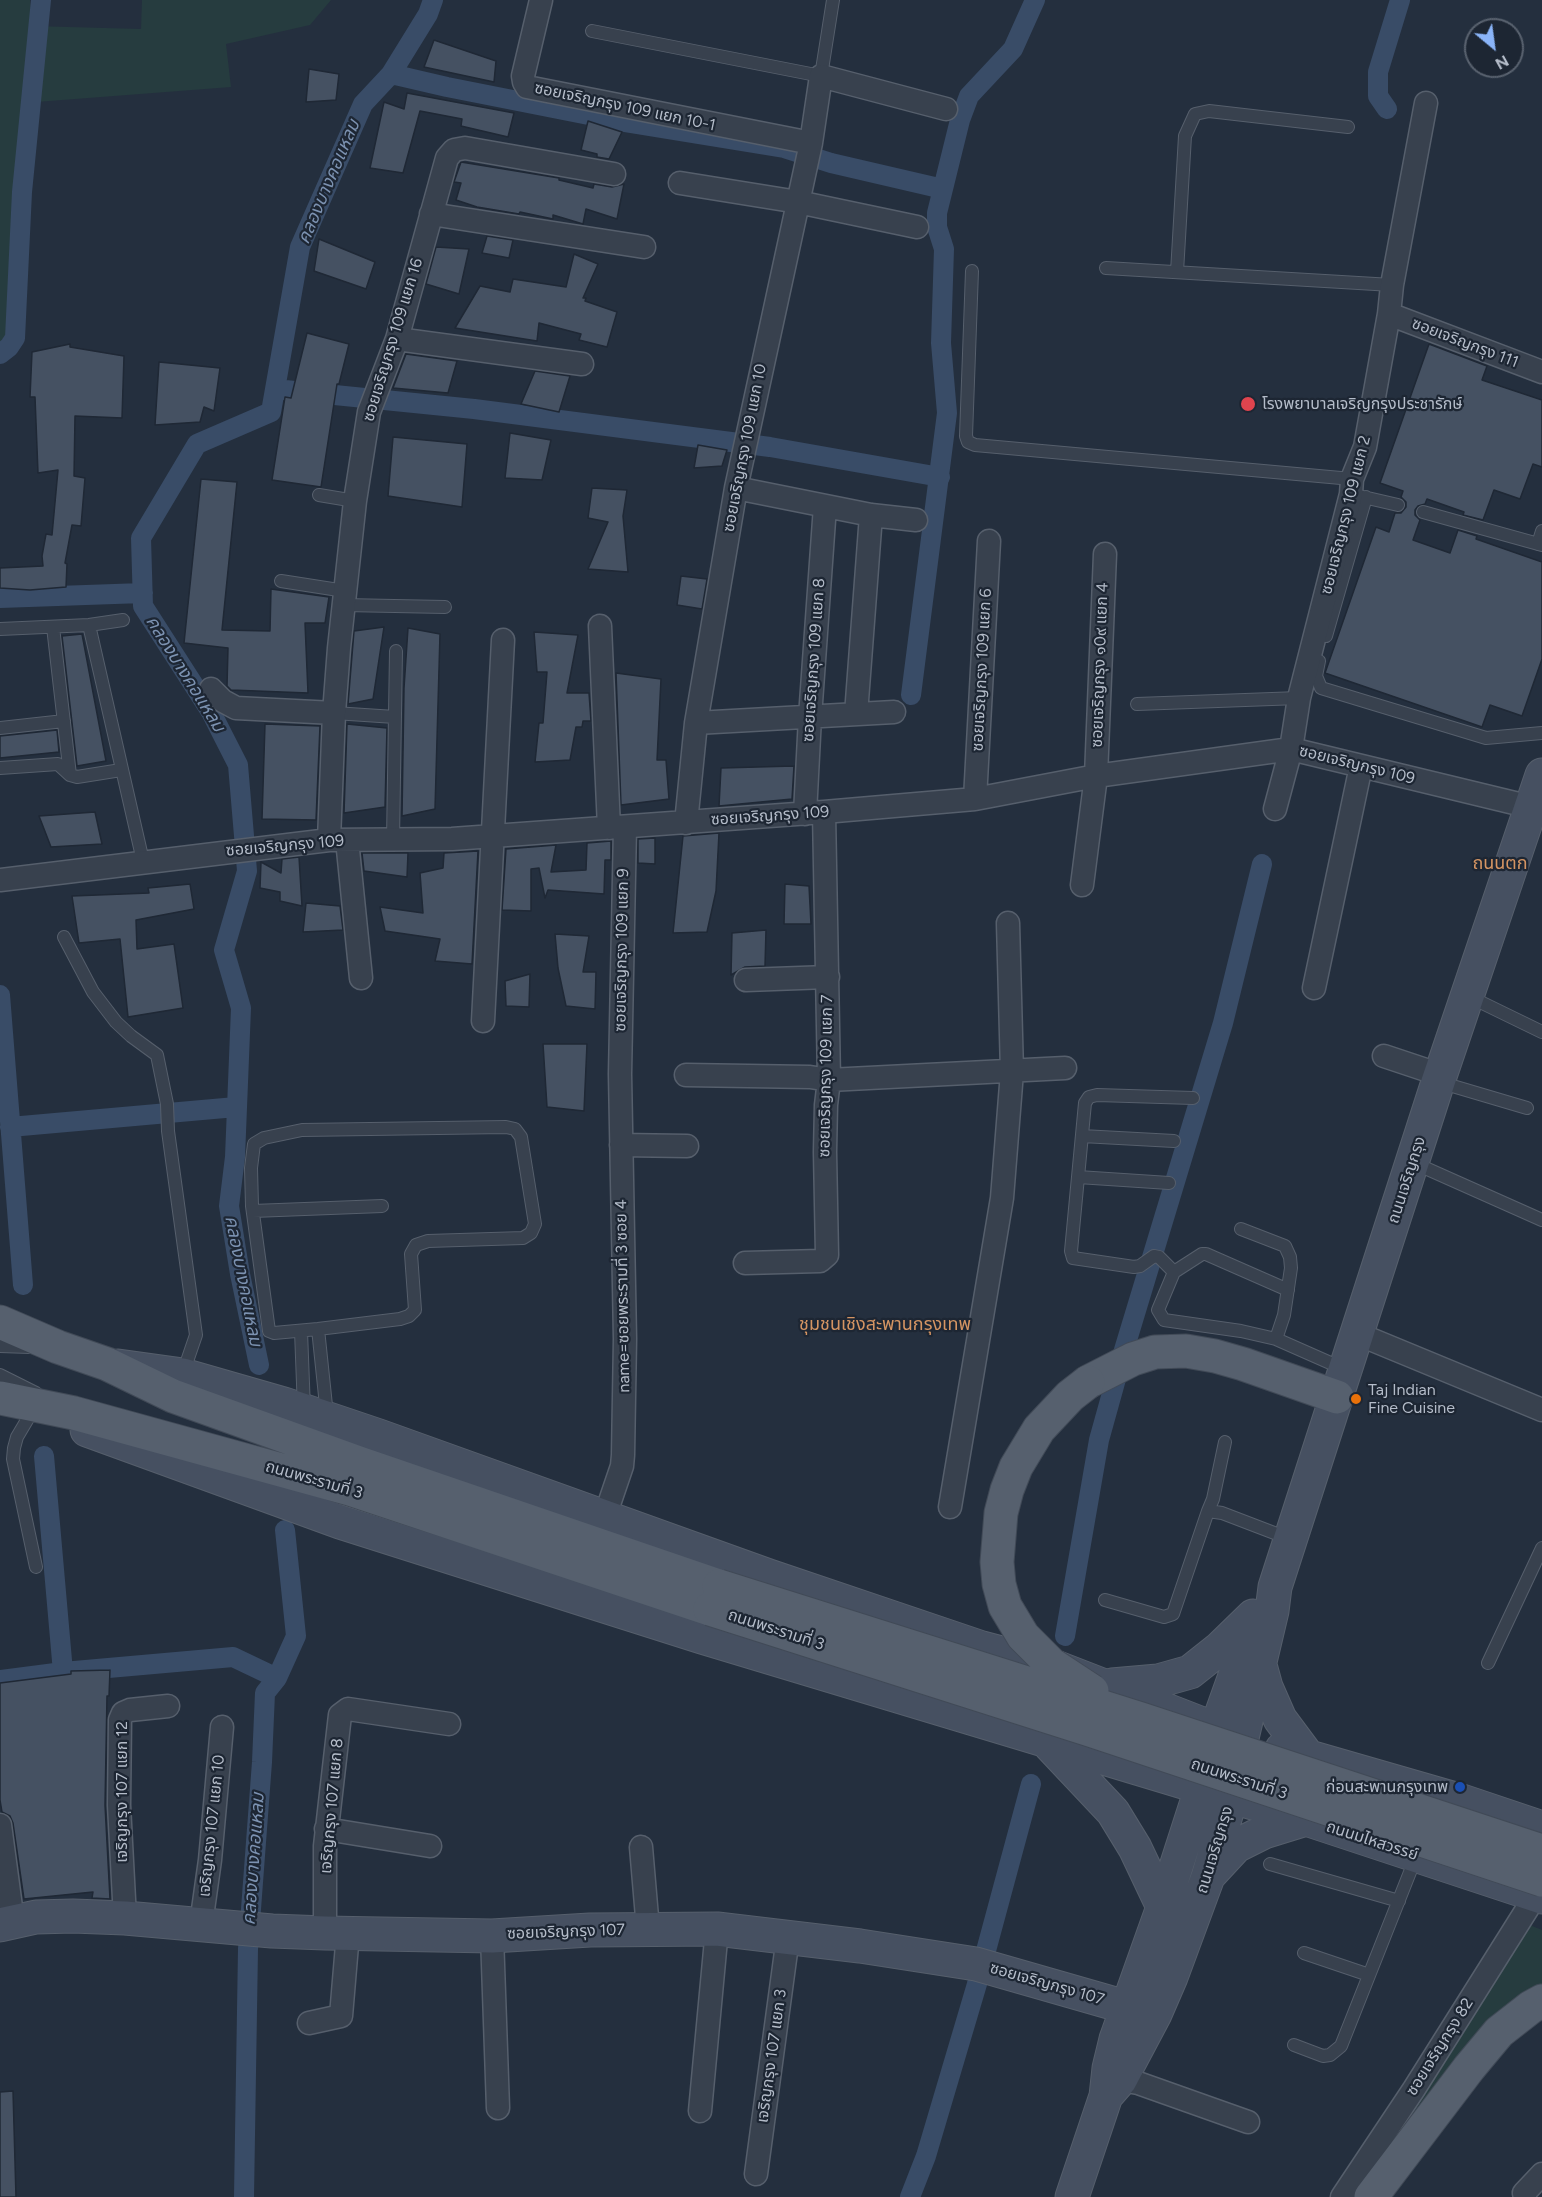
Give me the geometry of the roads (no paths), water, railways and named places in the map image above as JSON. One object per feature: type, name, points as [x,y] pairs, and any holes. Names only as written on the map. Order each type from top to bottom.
[{"type":"main road","name":"ถนนเจริญกรุง","points":[[1072,2197],[1113,2088],[1146,2032],[1171,1977],[1208,1877],[1216,1794],[1245,1648],[1269,1596],[1290,1539],[1440,1079],[1531,824],[1542,775]]},
{"type":"main road","name":"ถนนพระรามที่ 3","points":[[0,1322],[58,1347],[107,1364],[173,1396],[359,1463],[715,1598],[1540,1891]]},
{"type":"main road","points":[[1141,1719],[1067,1676],[1036,1652],[1023,1636],[1005,1606],[999,1584],[997,1562],[1001,1513],[1006,1490],[1016,1467],[1039,1429],[1070,1396],[1088,1382],[1126,1362],[1155,1352],[1186,1351],[1215,1356],[1293,1380],[1341,1383]]},
{"type":"main road","name":"ถนนพระรามที่ 3","points":[[107,1364],[183,1375],[316,1415],[606,1516],[769,1576],[982,1648],[1058,1668],[1229,1733]]},
{"type":"main road","name":"ถนนพระรามที่ 3","points":[[9,1396],[350,1489],[715,1598],[1141,1719],[1542,1851]]},
{"type":"main road","name":"ถนนพระรามที่ 3","points":[[9,1396],[351,1525],[702,1637],[1216,1794]]},
{"type":"main road","name":"ถนนเจริญกรุง","points":[[1229,1733],[1260,1665],[1272,1611],[1269,1596]]},
{"type":"main road","points":[[1104,1686],[1158,1682],[1190,1672],[1219,1650],[1269,1596]]},
{"type":"main road","points":[[951,1712],[988,1711],[997,1707],[1008,1691],[1010,1683],[1008,1674],[996,1658],[982,1648]]},
{"type":"main road","points":[[1260,1665],[1266,1687],[1280,1719],[1310,1758]]},
{"type":"main road","points":[[1229,1733],[1459,1800],[1542,1828]]},
{"type":"main road","points":[[1045,1740],[1113,1812],[1135,1848],[1163,1907]]},
{"type":"main road","name":"ถนนเจริญกรุง","points":[[1113,2088],[1116,2039],[1126,2007],[1145,1962],[1163,1907],[1216,1794]]},
{"type":"main road","name":"ถนนมไหสวรรย์","points":[[1216,1794],[1306,1819],[1417,1856],[1540,1891]]},
{"type":"main road","points":[[1208,1877],[1236,1846],[1264,1832],[1306,1819]]},
{"type":"main road","name":"ซอยเจริญกรุง 107","points":[[7,1924],[56,1916],[125,1918],[261,1930],[492,1936],[648,1929],[717,1929],[860,1946],[985,1966],[1126,2007]]},
{"type":"main road","points":[[1371,2197],[1499,2032],[1542,2001]]},
{"type":"street","name":"ซอยเจริญกรุง 109 แยก 10-1","points":[[541,0],[523,76],[527,87],[809,152]]},
{"type":"street","name":"ซอยเจริญกรุง 109 แยก 10","points":[[686,823],[696,723],[736,488],[809,152],[821,76]]},
{"type":"street","points":[[821,76],[946,109]]},
{"type":"street","name":"ซอยเจริญกรุง 109 แยก 2","points":[[1275,809],[1291,749],[1299,698],[1356,490],[1426,103]]},
{"type":"street","name":"ซอยเจริญกรุง 109 แยก 16","points":[[361,978],[338,840],[334,713],[344,598],[355,501],[369,412],[397,339],[447,158],[454,150],[465,148],[614,174]]},
{"type":"street","points":[[680,183],[798,202],[917,227]]},
{"type":"street","points":[[431,214],[644,247]]},
{"type":"street","name":"ซอยเจริญกรุง 111","points":[[1389,314],[1542,372]]},
{"type":"street","points":[[397,339],[582,364]]},
{"type":"street","points":[[736,488],[871,515],[916,520]]},
{"type":"street","name":"ซอยเจริญกรุง 109 แยก 8","points":[[815,813],[810,717],[825,506]]},
{"type":"street","points":[[856,714],[871,515]]},
{"type":"street","name":"ซอยเจริญกรุง 109 แยก 6","points":[[975,799],[989,541]]},
{"type":"street","name":"ซอยเจริญกรุง ๑0๙ แยก 4","points":[[1082,885],[1096,776],[1105,554]]},
{"type":"street","name":"ซอยเจริญกรุง 109 แยก 9","points":[[600,626],[617,828],[620,1074]]},
{"type":"street","points":[[483,1021],[503,640]]},
{"type":"street","points":[[212,689],[223,701],[236,708],[334,713]]},
{"type":"street","points":[[696,723],[894,712]]},
{"type":"street","name":"ซอยเจริญกรุง 109","points":[[0,880],[243,849],[338,840],[452,839],[686,823],[975,799],[1096,776],[1291,749],[1361,766],[1531,824]]},
{"type":"street","points":[[1314,987],[1361,766]]},
{"type":"street","name":"ซอยเจริญกรุง 109 แยก 7","points":[[745,1263],[820,1261],[827,1255],[825,1152],[829,1080],[828,977],[815,813]]},
{"type":"street","points":[[950,1507],[1002,1198],[1012,1072],[1008,923]]},
{"type":"street","points":[[746,980],[828,977]]},
{"type":"street","points":[[1384,1056],[1440,1079]]},
{"type":"street","points":[[686,1075],[810,1077],[829,1080],[1065,1068]]},
{"type":"street","name":"name=ซอยพระรามที่ 3 ซอย 4","points":[[606,1516],[622,1466],[625,1339],[620,1074]]},
{"type":"street","points":[[621,1145],[687,1146]]},
{"type":"street","points":[[1358,1334],[1542,1410]]},
{"type":"street","name":"เจริญกรุง 107 แยก 12","points":[[125,1918],[119,1805],[120,1720],[123,1713],[130,1710],[168,1706]]},
{"type":"street","name":"เจริญกรุง 107 แยก 8","points":[[309,2023],[340,2016],[337,1933],[326,1829],[340,1715],[348,1709],[450,1724]]},
{"type":"street","name":"เจริญกรุง 107 แยก 10","points":[[201,1924],[210,1860],[222,1727]]},
{"type":"street","points":[[0,1825],[7,1924]]},
{"type":"street","points":[[326,1829],[430,1846]]},
{"type":"street","points":[[641,1847],[648,1929]]},
{"type":"street","name":"ซอยเจริญกรุง 82","points":[[1342,2197],[1540,1891]]},
{"type":"street","points":[[700,2111],[717,1929]]},
{"type":"street","points":[[492,1936],[498,2108]]},
{"type":"street","name":"เจริญกรุง 107 แยก 3","points":[[756,2174],[788,1937]]},
{"type":"street","points":[[1113,2088],[1138,2084],[1248,2122]]},
{"type":"street","points":[[1525,2197],[1524,2193],[1542,2174]]},
{"type":"lane","points":[[592,31],[821,76],[833,0]]},
{"type":"lane","points":[[1177,272],[1185,136],[1195,114],[1209,111],[1348,127]]},
{"type":"lane","points":[[1106,268],[1392,285]]},
{"type":"lane","points":[[972,271],[966,436],[968,442],[1356,490],[1398,505]]},
{"type":"lane","points":[[1356,490],[1316,676],[1321,688],[1486,738],[1542,733]]},
{"type":"lane","points":[[319,495],[355,501]]},
{"type":"lane","points":[[1423,512],[1540,545],[1542,531]]},
{"type":"lane","points":[[281,581],[344,598],[445,607]]},
{"type":"lane","points":[[0,629],[88,625],[123,620]]},
{"type":"lane","points":[[88,625],[143,861]]},
{"type":"lane","points":[[53,627],[70,775]]},
{"type":"lane","points":[[393,840],[396,651]]},
{"type":"lane","points":[[1137,704],[1299,698]]},
{"type":"lane","points":[[334,713],[395,717]]},
{"type":"lane","points":[[0,728],[64,721]]},
{"type":"lane","points":[[0,768],[58,764],[70,775],[77,777],[122,770]]},
{"type":"lane","points":[[64,937],[93,992],[116,1022],[130,1036],[157,1055],[167,1104],[168,1131],[196,1335],[183,1375]]},
{"type":"lane","points":[[1468,996],[1542,1032]]},
{"type":"lane","points":[[1440,1079],[1527,1108]]},
{"type":"lane","points":[[1174,1272],[1159,1257],[1154,1256],[1140,1266],[1134,1267],[1073,1258],[1071,1251],[1085,1103],[1089,1097],[1097,1095],[1193,1098]]},
{"type":"lane","points":[[506,1127],[515,1129],[521,1137],[535,1224],[531,1233],[523,1238],[428,1240],[416,1245],[411,1254],[415,1310],[409,1316],[318,1329],[274,1333],[267,1327],[253,1211],[251,1168],[254,1144],[264,1138],[302,1130],[506,1127]]},
{"type":"lane","points":[[1082,1136],[1174,1141]]},
{"type":"lane","points":[[1413,1163],[1542,1220]]},
{"type":"lane","points":[[1078,1177],[1169,1183]]},
{"type":"lane","points":[[253,1211],[382,1206]]},
{"type":"lane","points":[[1241,1229],[1285,1246],[1290,1257],[1288,1290],[1276,1340]]},
{"type":"lane","points":[[1288,1290],[1202,1254],[1174,1272],[1158,1310],[1164,1320],[1241,1331],[1276,1340],[1341,1383]]},
{"type":"lane","points":[[316,1415],[318,1329]]},
{"type":"lane","points":[[302,1331],[316,1415]]},
{"type":"lane","points":[[0,1346],[58,1347]]},
{"type":"lane","points":[[9,1396],[13,1459],[36,1567]]},
{"type":"lane","points":[[1106,1600],[1164,1617],[1173,1614],[1213,1498],[1225,1442]]},
{"type":"lane","points":[[0,1445],[14,1448]]},
{"type":"lane","points":[[1208,1511],[1222,1513],[1290,1539]]},
{"type":"lane","points":[[1488,1663],[1542,1548]]},
{"type":"lane","points":[[1294,2045],[1323,2056],[1335,2053],[1341,2046],[1417,1856]]},
{"type":"lane","points":[[1270,1864],[1399,1901]]},
{"type":"lane","points":[[1304,1953],[1369,1975]]},
{"type":"waterway","points":[[0,354],[15,338],[22,192],[41,0]]},
{"type":"waterway","name":"คลองบางคอแหลม","points":[[259,1365],[229,1206],[235,1157],[241,1008],[224,950],[247,871],[238,765],[211,712],[143,606],[141,538],[197,444],[271,412],[300,247],[363,104],[391,74],[428,14],[433,0]]},
{"type":"waterway","points":[[911,695],[947,413],[941,343],[944,249],[937,227],[937,213],[960,120],[969,96],[1013,49],[1035,0]]},
{"type":"waterway","points":[[1387,109],[1378,96],[1378,72],[1400,0]]},
{"type":"waterway","points":[[391,74],[624,122],[784,148],[831,163],[943,189]]},
{"type":"waterway","points":[[275,389],[474,409],[770,447],[940,477]]},
{"type":"waterway","points":[[0,598],[143,593]]},
{"type":"waterway","points":[[1065,1636],[1099,1440],[1223,1023],[1262,864]]},
{"type":"waterway","points":[[0,995],[23,1285]]},
{"type":"waterway","points":[[10,1127],[236,1107]]},
{"type":"waterway","points":[[44,1456],[63,1672],[233,1657],[277,1678]]},
{"type":"waterway","name":"คลองบางคอแหลม","points":[[244,2197],[248,1949],[265,1693],[277,1678],[296,1636],[285,1530]]},
{"type":"waterway","points":[[0,1680],[63,1672]]},
{"type":"waterway","points":[[910,2197],[926,2156],[977,1984],[1031,1784]]},
{"type":"place","name":"โรงพยาบาลเจริญกรุงประชารักษ์","points":[[1248,404]]},
{"type":"place","name":"Taj Indian Fine Cuisine","points":[[1356,1399]]},
{"type":"place","name":"ก่อนสะพานกรุงเทพ","points":[[1460,1787]]},
{"type":"district","name":"ถนนตก","points":[[1500,864]]},
{"type":"district","name":"ชุมชนเชิงสะพานกรุงเทพ","points":[[885,1325]]}]
